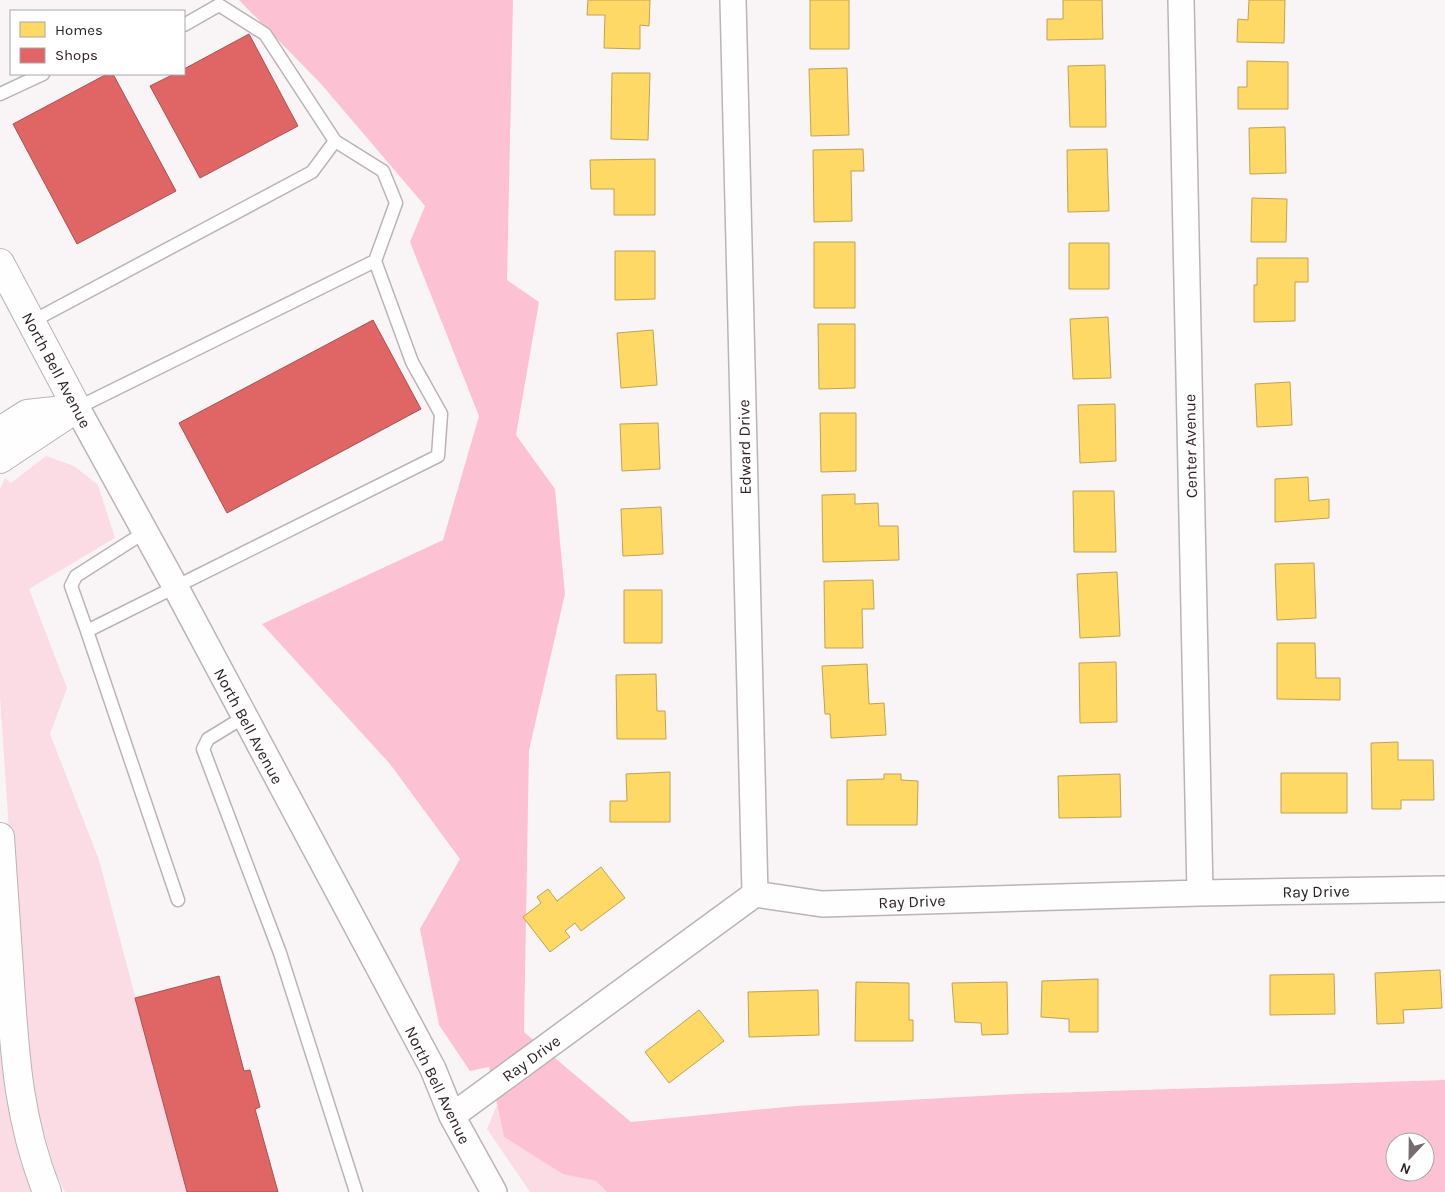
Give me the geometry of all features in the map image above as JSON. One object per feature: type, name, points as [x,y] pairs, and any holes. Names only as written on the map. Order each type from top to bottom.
[{"type":"main road","name":"North Bell Avenue","points":[[2,270],[77,408]]},
{"type":"main road","points":[[0,431],[27,414],[77,408]]},
{"type":"main road","points":[[0,460],[77,408]]},
{"type":"main road","points":[[0,836],[15,1060],[19,1093],[28,1138],[47,1192]]},
{"type":"street","name":"Edward Drive","points":[[733,0],[755,894]]},
{"type":"street","name":"Center Avenue","points":[[1181,0],[1200,893]]},
{"type":"street","name":"North Bell Avenue","points":[[77,408],[175,586],[432,1069],[452,1116],[494,1192]]},
{"type":"street","name":"Ray Drive","points":[[452,1116],[755,894],[822,904],[1200,893],[1445,889]]},
{"type":"lane","points":[[87,631],[438,456],[441,414],[412,362],[375,261],[396,203],[383,171],[335,141],[265,34],[219,5],[185,24]]},
{"type":"lane","points":[[0,94],[41,75]]},
{"type":"lane","points":[[31,322],[312,172],[335,141]]},
{"type":"lane","points":[[77,408],[375,261]]},
{"type":"lane","points":[[145,532],[76,576],[71,586],[178,900]]},
{"type":"lane","points":[[244,717],[208,739],[203,749],[280,953],[356,1192]]},
{"type":"shaded area","points":[[239,0],[513,0],[507,280],[539,302],[516,435],[555,489],[565,594],[529,750],[524,1032],[631,1122],[796,1106],[1017,1094],[1445,1080],[1445,1192],[607,1192],[596,1181],[563,1174],[504,1137],[489,1067],[470,1071],[439,1025],[420,929],[460,859],[390,764],[262,624],[443,540],[479,416],[410,242],[425,206],[322,85]]},
{"type":"shaded area","points":[[46,456],[74,466],[98,485],[115,538],[29,589],[67,688],[50,734],[99,860],[187,1192],[65,1192],[55,1171],[25,1066],[0,697],[0,489],[5,478],[11,483]]},
{"type":"shaded area","points":[[0,1027],[5,1084],[28,1183],[32,1192],[0,1192]]},
{"type":"shaded area","points":[[497,1105],[504,1137],[563,1173],[596,1181],[607,1192],[530,1192],[487,1129]]},
{"type":"building: Homes","points":[[588,0],[650,0],[649,26],[640,25],[640,49],[604,48],[605,15],[587,15]]},
{"type":"building: Homes","points":[[810,0],[849,0],[849,49],[810,49]]},
{"type":"building: Homes","points":[[1063,0],[1102,0],[1103,39],[1047,40],[1047,19],[1063,19]]},
{"type":"building: Homes","points":[[1249,0],[1285,0],[1284,43],[1237,42],[1238,19],[1248,20]]},
{"type":"building: Homes","points":[[1247,61],[1288,62],[1288,109],[1238,109],[1238,87],[1247,87]]},
{"type":"building: Homes","points":[[1105,65],[1106,127],[1070,127],[1068,66]]},
{"type":"building: Homes","points":[[847,68],[849,135],[811,136],[809,69]]},
{"type":"building: Homes","points":[[612,73],[650,73],[648,140],[611,139]]},
{"type":"building: Homes","points":[[1285,127],[1286,173],[1250,174],[1249,128]]},
{"type":"building: Homes","points":[[863,149],[864,171],[851,171],[852,221],[814,222],[813,150]]},
{"type":"building: Homes","points":[[1107,149],[1109,211],[1068,212],[1067,150]]},
{"type":"building: Homes","points":[[655,159],[655,215],[614,215],[614,189],[591,189],[590,160]]},
{"type":"building: Homes","points":[[1252,198],[1287,199],[1286,242],[1251,242]]},
{"type":"building: Homes","points":[[814,242],[855,242],[855,308],[814,308]]},
{"type":"building: Homes","points":[[1069,243],[1109,243],[1109,289],[1069,289]]},
{"type":"building: Homes","points":[[615,251],[655,251],[655,299],[615,300]]},
{"type":"building: Homes","points":[[1257,258],[1308,258],[1308,282],[1295,282],[1295,321],[1254,322],[1254,285],[1257,285]]},
{"type":"building: Homes","points":[[1108,317],[1111,378],[1073,379],[1070,319]]},
{"type":"building: Homes","points":[[818,324],[855,324],[855,388],[819,389]]},
{"type":"building: Homes","points":[[653,330],[657,385],[621,388],[617,333]]},
{"type":"building: Homes","points":[[1290,382],[1292,425],[1257,427],[1255,384]]},
{"type":"building: Homes","points":[[1115,404],[1116,461],[1080,463],[1078,405]]},
{"type":"building: Homes","points":[[820,413],[856,413],[856,471],[821,472]]},
{"type":"building: Homes","points":[[658,423],[660,469],[622,471],[620,424]]},
{"type":"building: Homes","points":[[1308,477],[1309,501],[1329,499],[1329,518],[1275,522],[1275,479]]},
{"type":"building: Homes","points":[[1073,491],[1114,491],[1116,552],[1074,552]]},
{"type":"building: Homes","points":[[855,494],[855,504],[878,503],[879,526],[898,526],[899,560],[823,562],[822,495]]},
{"type":"building: Homes","points":[[661,507],[663,554],[623,556],[621,509]]},
{"type":"building: Homes","points":[[1314,563],[1316,618],[1277,620],[1275,564]]},
{"type":"building: Homes","points":[[1117,572],[1120,636],[1080,638],[1077,574]]},
{"type":"building: Homes","points":[[873,580],[874,609],[862,609],[863,648],[825,648],[824,581]]},
{"type":"building: Homes","points":[[624,590],[662,590],[662,643],[624,643]]},
{"type":"building: Homes","points":[[1277,643],[1315,643],[1316,678],[1340,678],[1340,700],[1277,699]]},
{"type":"building: Homes","points":[[1116,662],[1117,722],[1080,723],[1079,663]]},
{"type":"building: Homes","points":[[867,664],[869,704],[884,703],[886,735],[831,738],[830,714],[825,714],[822,666]]},
{"type":"building: Homes","points":[[656,674],[657,711],[665,711],[666,739],[617,739],[616,675]]},
{"type":"building: Homes","points":[[1398,742],[1398,760],[1433,760],[1434,800],[1401,800],[1401,809],[1372,809],[1371,743]]},
{"type":"building: Homes","points":[[670,772],[670,822],[610,822],[610,801],[627,801],[626,774]]},
{"type":"building: Homes","points":[[1281,773],[1347,773],[1347,813],[1281,813]]},
{"type":"building: Homes","points":[[884,774],[901,774],[901,780],[918,781],[917,825],[847,825],[847,780],[884,779]]},
{"type":"building: Homes","points":[[1120,774],[1121,817],[1059,818],[1058,776]]},
{"type":"building: Homes","points":[[601,867],[625,898],[581,931],[575,923],[565,931],[570,937],[550,952],[523,917],[541,903],[537,897],[548,889],[557,901]]},
{"type":"building: Homes","points":[[1440,970],[1442,1008],[1403,1010],[1404,1023],[1377,1024],[1375,973]]},
{"type":"building: Homes","points":[[1334,974],[1335,1014],[1270,1015],[1270,975]]},
{"type":"building: Homes","points":[[1098,979],[1098,1032],[1069,1032],[1069,1019],[1041,1017],[1042,981]]},
{"type":"building: Homes","points":[[856,982],[909,983],[909,1020],[913,1020],[913,1041],[855,1041]]},
{"type":"building: Homes","points":[[1007,982],[1008,1034],[982,1035],[981,1023],[955,1022],[952,983]]},
{"type":"building: Homes","points":[[818,990],[819,1035],[749,1037],[748,992]]},
{"type":"building: Homes","points":[[699,1010],[724,1041],[669,1083],[645,1052]]},
{"type":"building: Shops","points":[[249,34],[298,126],[200,178],[150,86],[172,75],[185,75],[185,68]]},
{"type":"building: Shops","points":[[105,75],[114,75],[176,191],[77,244],[13,124]]},
{"type":"building: Shops","points":[[373,320],[421,409],[227,513],[179,423]]},
{"type":"building: Shops","points":[[219,976],[244,1071],[250,1070],[260,1107],[255,1109],[278,1192],[187,1192],[135,998]]}]
